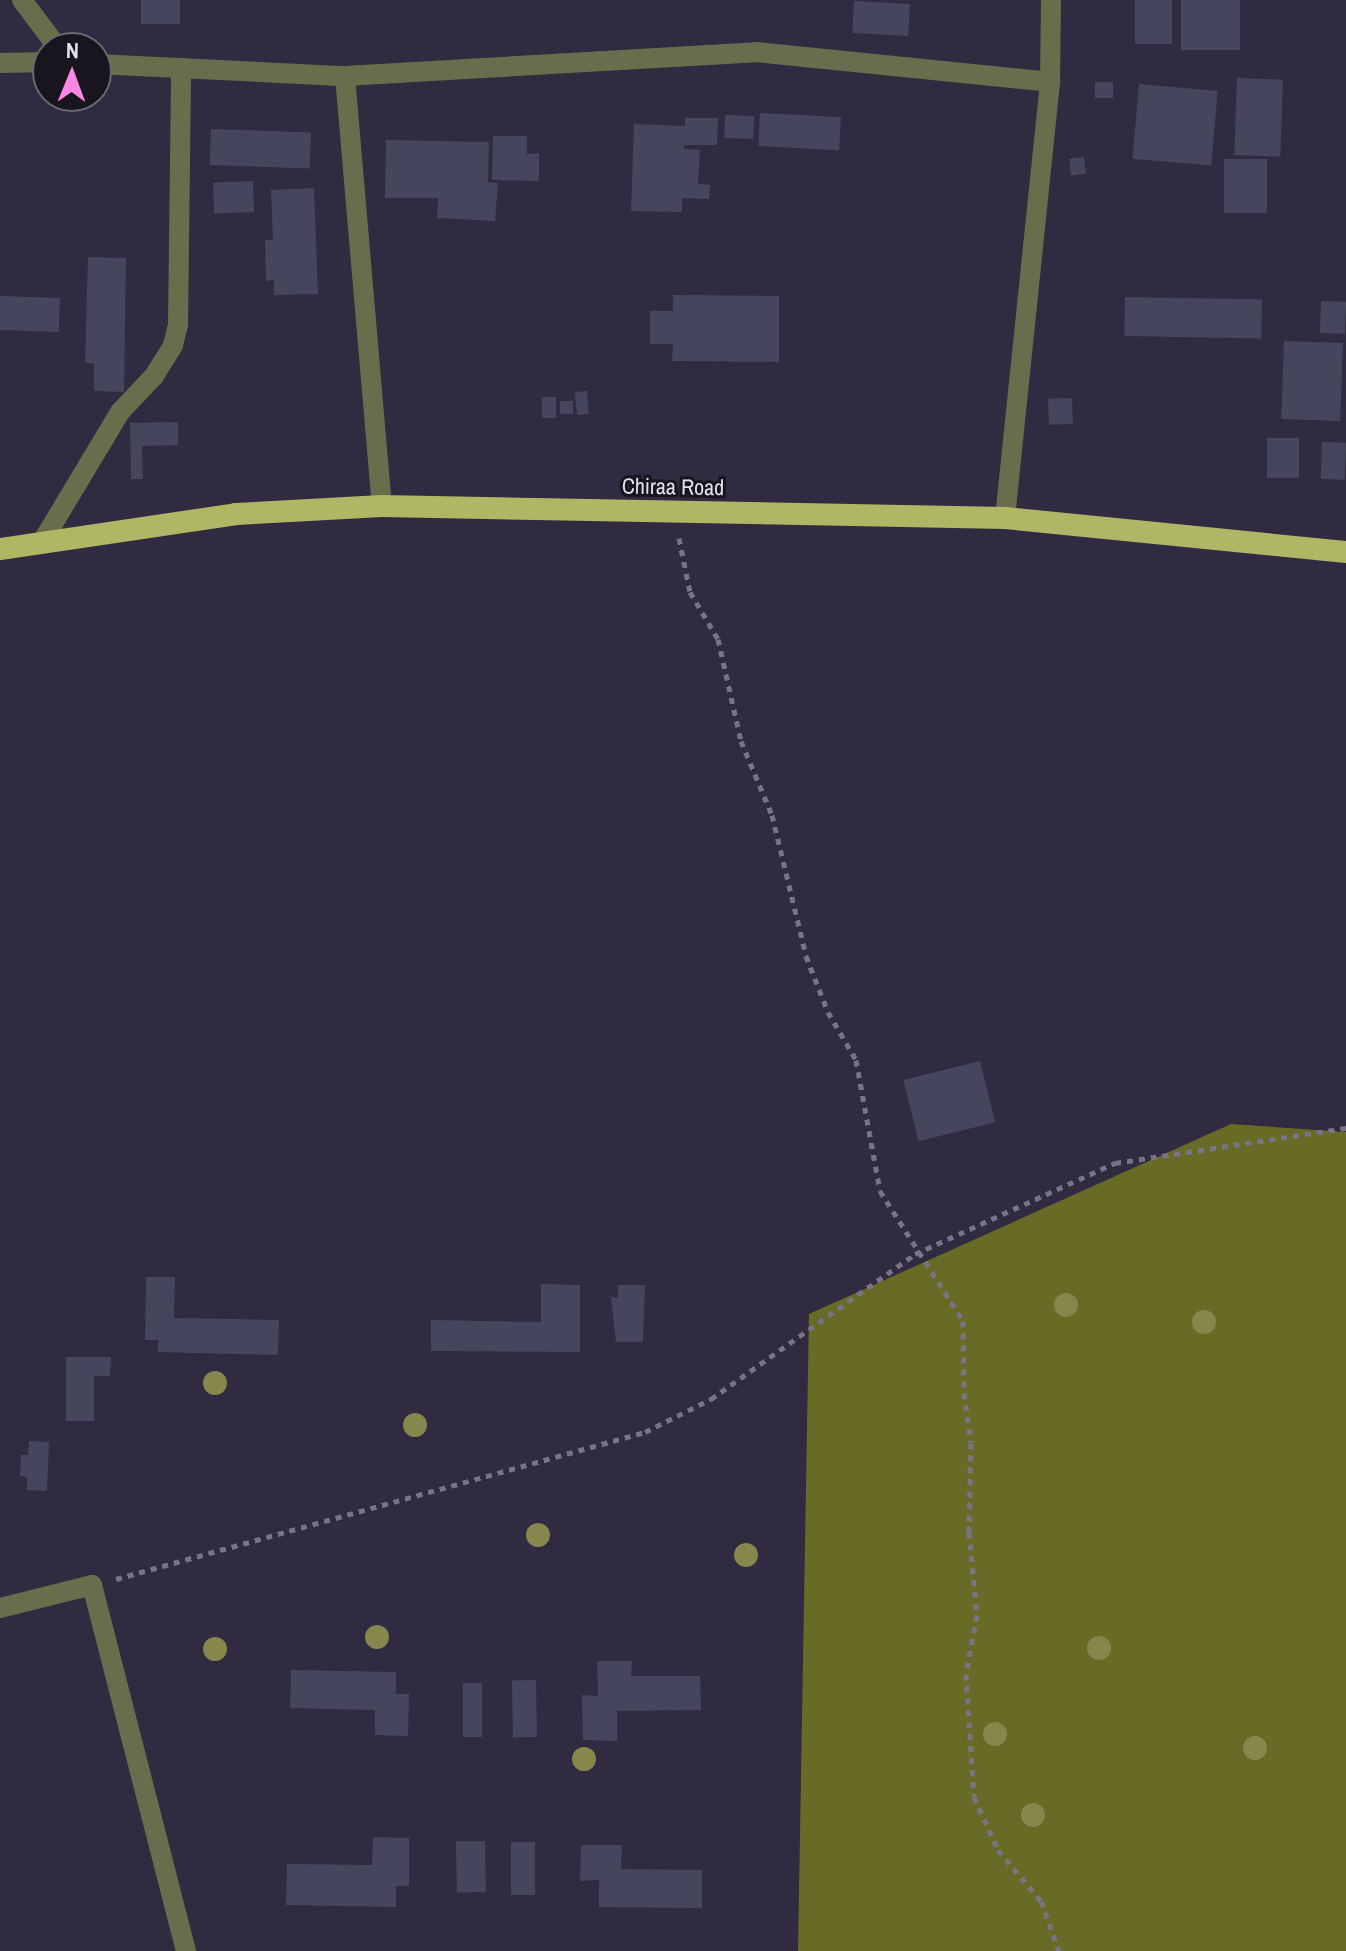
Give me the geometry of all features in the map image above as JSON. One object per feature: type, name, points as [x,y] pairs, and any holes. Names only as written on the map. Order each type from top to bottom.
[{"type":"highway","name":"Chiraa Road","points":[[0,549],[236,514],[382,506],[1005,518],[1346,552]]},
{"type":"street","points":[[22,0],[46,32]]},
{"type":"street","points":[[1005,518],[1050,82],[1051,0]]},
{"type":"street","points":[[112,65],[345,76],[756,52],[1050,82]]},
{"type":"street","points":[[0,63],[32,62]]},
{"type":"street","points":[[42,542],[120,412],[154,376],[173,345],[178,325],[181,68]]},
{"type":"street","points":[[345,76],[382,506]]},
{"type":"street","points":[[0,1608],[92,1585],[186,1951]]},
{"type":"path","points":[[675,513],[690,592],[718,639],[741,741],[772,815],[806,956],[828,1012],[856,1060],[880,1191],[963,1321],[964,1393],[971,1443],[969,1532],[977,1615],[966,1674],[974,1797],[998,1850],[1041,1901],[1059,1951]]},
{"type":"path","points":[[92,1585],[645,1432],[711,1399],[919,1252],[1115,1163],[1346,1128]]},
{"type":"shaded area","points":[[1231,1124],[1346,1132],[1346,1951],[798,1951],[809,1314]]},
{"type":"building","points":[[141,0],[180,0],[180,24],[141,24]]},
{"type":"building","points":[[1135,0],[1172,0],[1172,44],[1135,44]]},
{"type":"building","points":[[1181,0],[1240,0],[1240,50],[1181,50]]},
{"type":"building","points":[[854,1],[910,4],[908,36],[852,33]]},
{"type":"building","points":[[1237,78],[1283,80],[1280,157],[1234,155]]},
{"type":"building","points":[[1095,82],[1113,82],[1113,98],[1095,98]]},
{"type":"building","points":[[1139,84],[1218,91],[1211,166],[1132,159]]},
{"type":"building","points":[[760,113],[841,117],[839,150],[758,146]]},
{"type":"building","points":[[725,115],[754,116],[753,139],[724,138]]},
{"type":"building","points":[[685,118],[718,118],[717,145],[684,145],[684,149],[700,150],[698,184],[710,185],[709,199],[682,198],[682,212],[631,211],[634,124],[685,126]]},
{"type":"building","points":[[211,129],[311,132],[310,168],[210,165]]},
{"type":"building","points":[[493,136],[527,136],[527,154],[539,153],[539,181],[492,180]]},
{"type":"building","points":[[386,140],[489,142],[488,182],[498,183],[495,221],[437,218],[438,198],[385,198]]},
{"type":"building","points":[[1084,157],[1086,174],[1071,176],[1069,159]]},
{"type":"building","points":[[1224,159],[1267,159],[1267,213],[1224,213]]},
{"type":"building","points":[[253,181],[254,212],[214,213],[213,182]]},
{"type":"building","points":[[314,188],[318,294],[274,295],[274,280],[266,281],[265,240],[273,240],[271,190]]},
{"type":"building","points":[[88,257],[126,258],[124,392],[94,391],[94,363],[85,363]]},
{"type":"building","points":[[673,295],[779,296],[779,362],[672,361],[673,344],[650,344],[650,311],[673,311]]},
{"type":"building","points":[[0,296],[60,298],[59,332],[0,330]]},
{"type":"building","points":[[1125,297],[1262,299],[1261,338],[1124,336]]},
{"type":"building","points":[[1321,301],[1346,302],[1345,334],[1320,333]]},
{"type":"building","points":[[1284,341],[1343,343],[1340,421],[1281,419]]},
{"type":"building","points":[[587,391],[589,414],[577,415],[575,392]]},
{"type":"building","points":[[542,397],[556,397],[556,418],[542,418]]},
{"type":"building","points":[[1072,398],[1073,424],[1049,425],[1048,399]]},
{"type":"building","points":[[560,401],[573,401],[573,414],[560,414]]},
{"type":"building","points":[[178,422],[178,445],[142,446],[143,479],[131,479],[130,423]]},
{"type":"building","points":[[1267,438],[1299,438],[1299,478],[1267,478]]},
{"type":"building","points":[[1322,442],[1346,443],[1345,480],[1321,479]]},
{"type":"building","points":[[980,1061],[995,1122],[919,1141],[903,1080]]},
{"type":"building","points":[[146,1277],[175,1277],[174,1318],[279,1320],[278,1355],[158,1352],[158,1340],[145,1340]]},
{"type":"building","points":[[541,1284],[580,1285],[580,1352],[431,1351],[431,1320],[541,1322]]},
{"type":"building","points":[[618,1285],[645,1285],[643,1342],[616,1342],[611,1297],[618,1298]]},
{"type":"building","points":[[66,1357],[111,1357],[110,1376],[94,1376],[94,1421],[66,1421]]},
{"type":"building","points":[[29,1441],[49,1442],[47,1491],[27,1490],[27,1477],[20,1476],[21,1455],[28,1455]]},
{"type":"building","points":[[597,1661],[632,1661],[631,1676],[700,1676],[701,1710],[617,1711],[617,1741],[583,1740],[582,1695],[598,1696]]},
{"type":"building","points":[[291,1670],[396,1672],[396,1694],[409,1694],[408,1736],[375,1735],[375,1710],[290,1708]]},
{"type":"building","points":[[512,1680],[536,1680],[537,1737],[513,1737]]},
{"type":"building","points":[[463,1683],[482,1683],[482,1737],[463,1737]]},
{"type":"building","points":[[373,1837],[409,1838],[409,1886],[396,1886],[396,1907],[286,1905],[287,1864],[372,1865]]},
{"type":"building","points":[[485,1841],[486,1892],[457,1892],[456,1842]]},
{"type":"building","points":[[511,1842],[535,1842],[535,1895],[511,1895]]},
{"type":"building","points":[[581,1845],[622,1845],[621,1869],[702,1870],[702,1908],[599,1907],[599,1880],[580,1881]]}]
